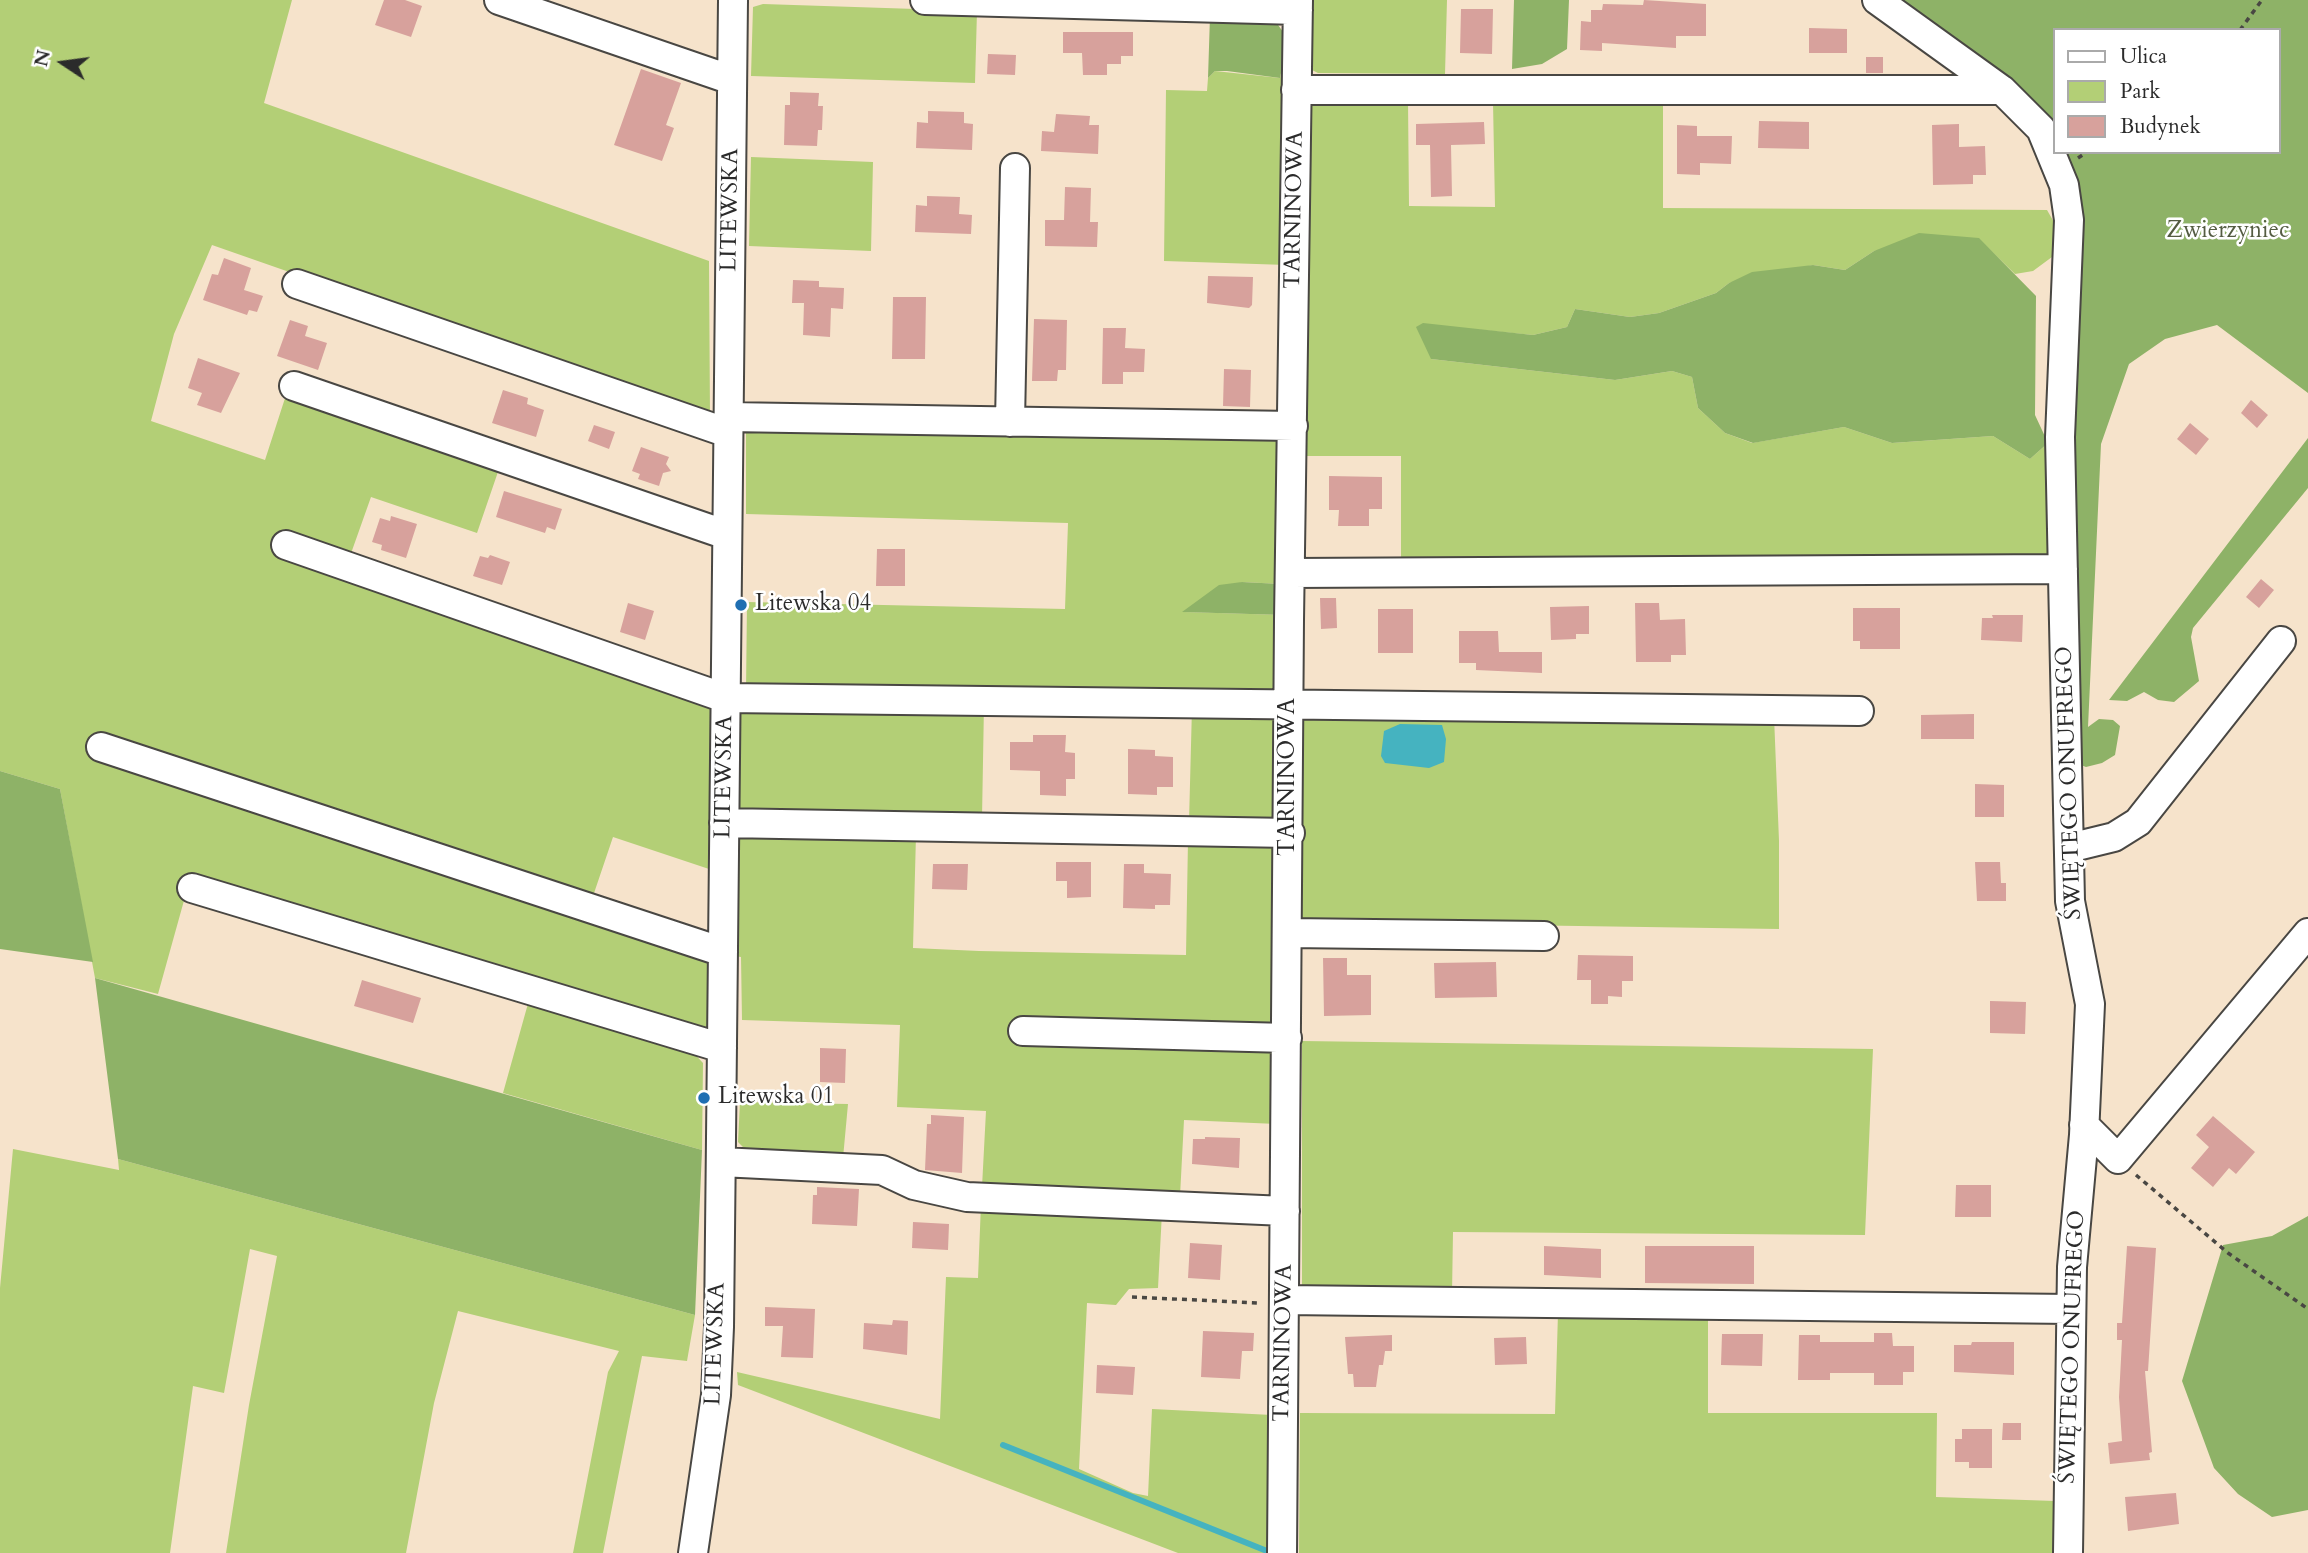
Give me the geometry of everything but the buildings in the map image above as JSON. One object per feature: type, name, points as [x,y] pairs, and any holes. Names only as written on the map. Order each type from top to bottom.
[{"type":"street","points":[[499,0],[733,80]]},
{"type":"street","name":"LITEWSKA","points":[[693,1553],[716,1395],[721,1162],[733,0]]},
{"type":"street","points":[[925,0],[1298,5]]},
{"type":"street","name":"ŚWIĘTEGO ONUFREGO","points":[[1877,0],[2003,90],[2041,129],[2064,185],[2069,220],[2060,437],[2070,901],[2090,1004],[2071,1309],[2068,1553]]},
{"type":"street","name":"TARNINOWA","points":[[1282,1553],[1298,5]]},
{"type":"street","points":[[1296,90],[2003,90]]},
{"type":"street","points":[[1010,422],[1015,168]]},
{"type":"street","points":[[297,284],[728,425],[1010,422],[1293,426]]},
{"type":"street","points":[[294,386],[727,536]]},
{"type":"street","points":[[286,545],[725,698],[1859,711]]},
{"type":"street","points":[[1291,573],[2063,569]]},
{"type":"street","points":[[2069,848],[2114,837],[2137,822],[2281,641]]},
{"type":"street","points":[[100,747],[723,952]]},
{"type":"street","points":[[724,823],[1290,833]]},
{"type":"street","points":[[192,888],[722,1048]]},
{"type":"street","points":[[1289,933],[1544,936]]},
{"type":"street","points":[[2084,1125],[2118,1159],[2308,933]]},
{"type":"street","points":[[1023,1031],[1287,1038]]},
{"type":"street","points":[[721,1162],[882,1170],[926,1189],[967,1197],[1285,1211]]},
{"type":"street","points":[[1285,1302],[2071,1309]]},
{"type":"path","points":[[2241,28],[2262,0]]},
{"type":"path","points":[[2118,1159],[2228,1253],[2308,1309]]},
{"type":"path","points":[[1132,1297],[1285,1302]]},
{"type":"green space","points":[[0,0],[292,0],[264,103],[709,261],[710,419],[212,245],[174,334],[151,421],[265,460],[287,392],[500,466],[477,533],[371,497],[349,559],[712,706],[712,870],[613,837],[591,902],[709,957],[710,1026],[701,1032],[190,879],[158,994],[95,978],[60,789],[0,771]]},
{"type":"green space","points":[[1307,0],[1447,0],[1445,74],[1318,73],[1304,66]]},
{"type":"green space","points":[[1514,0],[1569,0],[1567,49],[1542,64],[1512,69]]},
{"type":"green space","name":"Zwierzyniec","points":[[1886,0],[2308,0],[2308,393],[2217,325],[2165,339],[2129,364],[2101,444],[2088,727],[2099,719],[2113,720],[2120,726],[2115,755],[2102,763],[2086,767],[2071,761],[2061,154],[2280,154],[2280,28],[2052,28],[2052,132]]},
{"type":"green space","points":[[763,4],[977,11],[975,83],[751,76],[753,7]]},
{"type":"green space","points":[[1210,16],[1276,22],[1288,39],[1280,78],[1215,71],[1208,78]]},
{"type":"green space","points":[[1288,39],[1287,265],[1164,261],[1166,90],[1207,91],[1208,78],[1215,71],[1280,78]]},
{"type":"green space","points":[[1321,98],[1408,101],[1409,206],[1495,207],[1493,102],[1663,102],[1663,208],[2047,210],[2055,224],[2052,257],[2033,271],[2015,274],[1979,239],[1874,251],[1845,270],[1813,265],[1729,283],[1716,293],[1659,313],[1630,317],[1575,309],[1567,327],[1533,335],[1471,329],[1431,359],[1615,380],[1672,371],[1692,377],[1698,408],[1725,433],[1752,443],[1844,427],[1892,443],[1993,436],[2030,459],[2048,443],[2051,565],[1401,560],[1401,456],[1304,456],[1304,107]]},
{"type":"green space","points":[[751,157],[873,162],[871,251],[749,246]]},
{"type":"green space","points":[[1919,233],[1979,238],[2036,296],[2035,415],[2048,443],[2030,459],[1993,436],[1892,443],[1844,427],[1753,443],[1725,433],[1698,408],[1692,377],[1672,371],[1615,380],[1431,359],[1416,327],[1423,323],[1533,335],[1567,327],[1575,309],[1630,317],[1659,313],[1716,293],[1752,272],[1813,265],[1845,270],[1874,251]]},
{"type":"green space","points":[[746,426],[1284,440],[1281,584],[1242,582],[1184,612],[1284,615],[1283,698],[746,691],[747,602],[1065,609],[1068,523],[746,514]]},
{"type":"green space","points":[[2308,438],[2308,488],[2193,628],[2191,637],[2199,681],[2174,702],[2158,700],[2144,692],[2127,701],[2109,700]]},
{"type":"green space","points":[[1242,582],[1281,584],[1284,615],[1182,612],[1219,585]]},
{"type":"green space","points":[[984,704],[982,818],[742,810],[736,804],[736,712]]},
{"type":"green space","points":[[1192,707],[1283,709],[1277,818],[1267,823],[1189,822]]},
{"type":"green space","points":[[1302,709],[1774,716],[1779,929],[1311,922],[1302,918],[1296,914]]},
{"type":"green space","points":[[0,771],[60,789],[93,962],[0,949]]},
{"type":"green space","points":[[916,835],[913,948],[979,951],[1186,955],[1188,840],[1277,844],[1277,1124],[1184,1120],[1180,1196],[982,1187],[986,1111],[897,1107],[900,1025],[742,1020],[741,957],[734,956],[736,836]]},
{"type":"green space","points":[[95,978],[702,1150],[695,1315],[118,1159]]},
{"type":"green space","points":[[529,1000],[687,1046],[703,1063],[702,1150],[503,1093]]},
{"type":"green space","points":[[1302,1041],[1873,1049],[1865,1235],[1453,1232],[1452,1294],[1708,1296],[1708,1413],[1937,1413],[1936,1497],[2055,1501],[2056,1553],[1299,1553],[1300,1413],[1555,1414],[1558,1313],[1302,1289]]},
{"type":"green space","points":[[740,1102],[848,1104],[843,1158],[751,1155],[738,1142]]},
{"type":"green space","points":[[13,1149],[119,1170],[118,1159],[695,1315],[687,1361],[642,1356],[603,1553],[573,1553],[608,1372],[619,1351],[458,1311],[434,1403],[406,1553],[226,1553],[249,1405],[277,1256],[250,1249],[224,1393],[193,1386],[170,1553],[0,1553],[0,1288]]},
{"type":"green space","points":[[981,1204],[1162,1212],[1158,1288],[1129,1289],[1116,1305],[1087,1303],[1079,1469],[1133,1493],[1148,1496],[1152,1409],[1272,1415],[1267,1553],[1178,1553],[738,1385],[737,1372],[940,1419],[946,1277],[978,1278]]},
{"type":"green space","points":[[2308,1216],[2308,1510],[2272,1517],[2238,1494],[2214,1468],[2182,1381],[2223,1245],[2272,1236]]},
{"type":"water","points":[[1400,724],[1442,725],[1446,739],[1444,762],[1429,768],[1385,763],[1381,756],[1384,731]]},
{"type":"waterway","points":[[1003,1445],[1272,1553]]},
{"type":"place","name":"Litewska 04","points":[[741,605]]},
{"type":"place","name":"Litewska 01","points":[[704,1098]]}]
